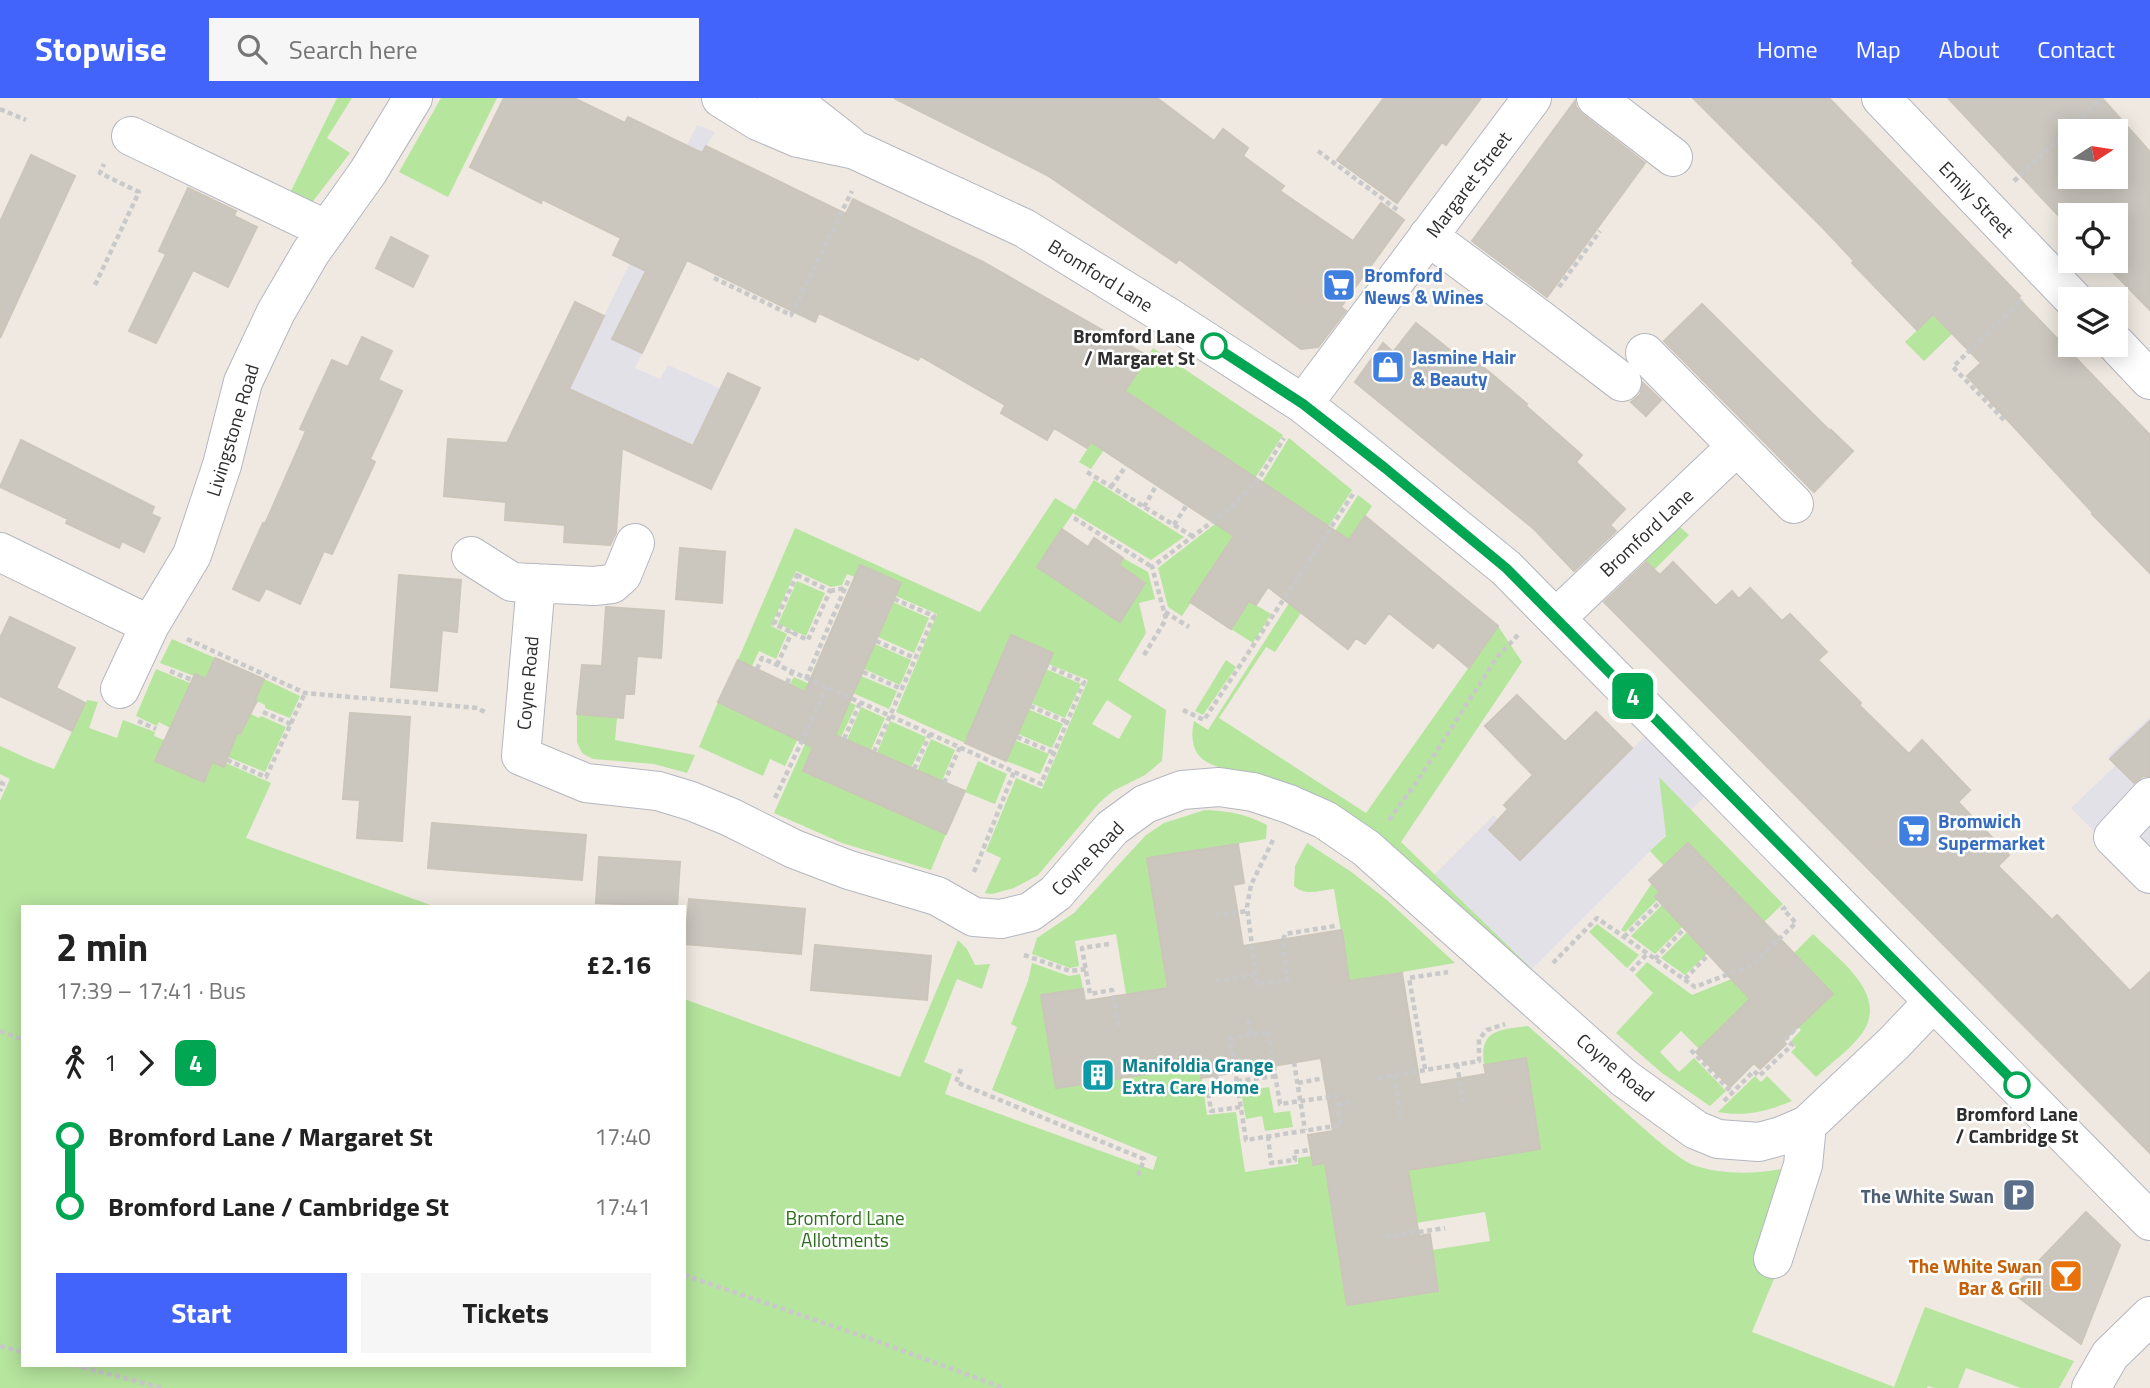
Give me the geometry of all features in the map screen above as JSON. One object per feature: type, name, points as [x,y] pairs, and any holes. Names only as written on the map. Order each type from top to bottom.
[{"type":"street","name":"Livingstone Road","points":[[120,689],[167,631],[222,465],[243,382],[275,312],[311,252],[368,172],[413,98]]},
{"type":"street","name":"Bromford Lane","points":[[721,98],[758,121],[856,165],[1024,228],[1170,318],[1296,418],[1385,468],[1506,568],[1541,622],[1933,1002],[2150,1221]]},
{"type":"street","name":"Bromford Lane","points":[[778,98],[802,108],[856,165]]},
{"type":"street","name":"Margaret Street","points":[[1296,418],[1416,225],[1532,98]]},
{"type":"street","points":[[1596,98],[1673,157]]},
{"type":"street","name":"Emily Street","points":[[1881,98],[2062,287]]},
{"type":"street","points":[[119,146],[327,230]]},
{"type":"street","points":[[1416,225],[1622,382]]},
{"type":"street","points":[[1645,353],[1794,503]]},
{"type":"street","points":[[2128,357],[2150,380]]},
{"type":"street","name":"Bromford Lane","points":[[1541,622],[1737,446]]},
{"type":"street","points":[[471,556],[512,582],[594,586],[612,584],[622,575],[635,542]]},
{"type":"street","points":[[0,552],[167,631]]},
{"type":"street","name":"Coyne Road","points":[[536,583],[522,756],[586,783],[658,791],[691,801],[794,849],[849,870],[937,896],[974,917],[1002,919],[1030,912],[1056,893],[1112,828],[1146,804],[1182,790],[1219,787],[1253,792],[1325,820],[1366,848],[1624,1078],[1696,1130],[1718,1139],[1759,1142],[1807,1125],[1885,1052],[1933,1002]]},
{"type":"street","points":[[2150,797],[2113,837],[2150,874]]},
{"type":"street","points":[[1773,1259],[1803,1165],[1807,1125]]},
{"type":"street","points":[[2091,1388],[2110,1355],[2150,1316]]},
{"type":"path","points":[[2011,184],[2102,98]]},
{"type":"path","points":[[0,109],[26,120]]},
{"type":"path","points":[[95,285],[139,192],[100,173],[119,146]]},
{"type":"path","points":[[1318,151],[1416,225]]},
{"type":"path","points":[[714,278],[791,315],[856,165]]},
{"type":"path","points":[[1537,317],[1600,231]]},
{"type":"path","points":[[2004,420],[1953,367],[2025,296]]},
{"type":"path","points":[[1152,566],[1229,509],[1258,480],[1296,418]]},
{"type":"path","points":[[1111,487],[1126,466]]},
{"type":"path","points":[[1087,472],[1192,537]]},
{"type":"path","points":[[1183,710],[1205,720],[1360,485]]},
{"type":"path","points":[[1144,507],[1156,486]]},
{"type":"path","points":[[1174,525],[1186,506]]},
{"type":"path","points":[[1074,518],[1152,566],[1166,620],[1144,655]]},
{"type":"path","points":[[820,645],[774,624],[797,575],[830,591],[845,588]]},
{"type":"path","points":[[806,678],[849,579]]},
{"type":"path","points":[[808,640],[830,591]]},
{"type":"path","points":[[874,752],[934,615],[894,599]]},
{"type":"path","points":[[1164,612],[1189,627]]},
{"type":"path","points":[[1366,848],[1418,780],[1497,657],[1541,622]]},
{"type":"path","points":[[167,631],[305,693],[478,708],[489,716]]},
{"type":"path","points":[[777,665],[792,632]]},
{"type":"path","points":[[876,640],[915,658]]},
{"type":"path","points":[[757,669],[762,658],[1041,784],[1084,682],[1047,666]]},
{"type":"path","points":[[787,683],[792,672]]},
{"type":"path","points":[[863,672],[902,689]]},
{"type":"path","points":[[773,803],[827,688]]},
{"type":"path","points":[[227,760],[266,777],[305,693]]},
{"type":"path","points":[[844,739],[860,703]]},
{"type":"path","points":[[1030,706],[1067,722]]},
{"type":"path","points":[[263,712],[291,724]]},
{"type":"path","points":[[914,769],[930,734]]},
{"type":"path","points":[[1017,737],[1054,752]]},
{"type":"path","points":[[944,783],[960,747]]},
{"type":"path","points":[[972,878],[1014,772]]},
{"type":"path","points":[[0,782],[4,784],[0,791]]},
{"type":"path","points":[[1277,831],[1251,884],[1248,911],[1257,984],[1287,980],[1283,941],[1285,934],[1335,926]]},
{"type":"path","points":[[1624,937],[1659,903]]},
{"type":"path","points":[[1550,967],[1597,918],[1695,987],[1749,966],[1796,923],[1783,909],[1788,904]]},
{"type":"path","points":[[1215,915],[1248,911]]},
{"type":"path","points":[[1655,959],[1684,929]]},
{"type":"path","points":[[1109,944],[1083,948],[1090,994],[1112,990],[1119,1029]]},
{"type":"path","points":[[1631,971],[1647,954]]},
{"type":"path","points":[[1685,979],[1709,954]]},
{"type":"path","points":[[1023,955],[1070,971],[1086,969]]},
{"type":"path","points":[[1425,1069],[1407,983],[1409,978],[1458,970]]},
{"type":"path","points":[[1216,981],[1256,975]]},
{"type":"path","points":[[1248,1020],[1250,1035]]},
{"type":"path","points":[[1377,1078],[1479,1060],[1479,1039],[1487,1030],[1509,1024]]},
{"type":"path","points":[[1715,1110],[1754,1071],[1759,1076],[1792,1045],[1786,1039],[1796,1028]]},
{"type":"path","points":[[0,1031],[21,1039]]},
{"type":"path","points":[[1268,1032],[1280,1104],[1336,1096],[1341,1125],[1246,1140],[1230,1038],[1250,1035],[1268,1032]]},
{"type":"path","points":[[1690,1050],[1732,1093]]},
{"type":"path","points":[[1294,1062],[1305,1130]]},
{"type":"path","points":[[1457,1064],[1463,1101]]},
{"type":"path","points":[[961,1069],[956,1082],[1144,1159],[1137,1179]]},
{"type":"path","points":[[1394,1075],[1401,1120]]},
{"type":"path","points":[[1216,1076],[1218,1088],[1208,1090],[1211,1111],[1241,1107]]},
{"type":"path","points":[[1237,1081],[1276,1076]]},
{"type":"path","points":[[1297,1083],[1324,1078]]},
{"type":"path","points":[[1338,1105],[1354,1102]]},
{"type":"path","points":[[1268,1136],[1271,1163],[1296,1160],[1294,1152],[1310,1150]]},
{"type":"path","points":[[1385,1237],[1445,1228]]},
{"type":"path","points":[[686,1276],[1004,1388]]},
{"type":"path","points":[[0,1346],[21,1351]]},
{"type":"path","points":[[82,1367],[162,1388]]},
{"type":"shaded area","points":[[697,125],[715,132],[625,312],[655,327],[635,368],[660,379],[668,365],[721,389],[728,373],[760,388],[711,489],[525,404],[575,302],[604,316]]},
{"type":"shaded area","points":[[2150,717],[2150,878],[2145,883],[2071,808],[2116,765],[2108,756]]},
{"type":"shaded area","points":[[1659,722],[1718,783],[1532,969],[1434,875],[1494,815],[1509,831],[1518,822],[1539,842]]},
{"type":"green space","points":[[337,98],[352,98],[327,138],[350,153],[307,209],[287,199]]},
{"type":"green space","points":[[441,98],[497,98],[448,197],[399,172]]},
{"type":"green space","points":[[1933,315],[1952,334],[1924,361],[1905,342]]},
{"type":"green space","points":[[1153,348],[1283,435],[1255,478],[1138,399],[1091,469],[1079,462]]},
{"type":"green space","points":[[1289,438],[1352,490],[1291,584],[1262,482]]},
{"type":"green space","points":[[1094,480],[1184,537],[1151,560],[1073,513],[1037,567],[1120,622],[1145,583],[1119,565],[1123,558],[1148,572],[1155,599],[1139,603],[1146,633],[1118,680],[1166,710],[1162,761],[1145,775],[1113,791],[1099,803],[1038,875],[1014,888],[992,894],[985,893],[1001,858],[986,851],[1016,778],[1042,789],[1088,680],[1048,664],[965,743],[896,712],[937,614],[896,596],[901,583],[860,565],[855,577],[847,574],[842,585],[831,587],[796,571],[771,626],[787,634],[776,659],[759,651],[752,666],[738,660],[795,528],[980,612],[1055,498],[1075,510]],"holes":[[[1107,700],[1132,716],[1119,739],[1092,724]]]},
{"type":"green space","points":[[1358,495],[1372,506],[1275,652],[1266,647],[1219,718],[1366,813],[1498,626],[1522,662],[1401,842],[1532,969],[1258,774],[1209,763],[1195,749],[1192,737],[1194,721],[1208,730]]},
{"type":"green space","points":[[1232,511],[1245,520],[1182,616],[1168,607],[1158,568]]},
{"type":"green space","points":[[1679,526],[1689,535],[1654,570],[1644,560]]},
{"type":"green space","points":[[797,581],[825,593],[806,636],[778,624]]},
{"type":"green space","points":[[1249,601],[1271,614],[1253,643],[1231,629]]},
{"type":"green space","points":[[893,602],[929,618],[914,653],[878,637]]},
{"type":"green space","points":[[172,639],[215,658],[206,679],[160,663]]},
{"type":"green space","points":[[875,644],[911,660],[900,685],[864,669]]},
{"type":"green space","points":[[1226,660],[1236,667],[1203,715],[1195,711]]},
{"type":"green space","points":[[156,669],[190,683],[191,712],[179,707],[170,728],[159,722],[157,726],[136,716]]},
{"type":"green space","points":[[1046,669],[1081,684],[1065,718],[1031,703]]},
{"type":"green space","points":[[861,676],[897,691],[889,709],[853,693]]},
{"type":"green space","points":[[794,677],[821,689],[785,766],[770,759],[763,776],[699,747],[718,702],[786,735],[807,693],[790,684]]},
{"type":"green space","points":[[264,679],[300,696],[290,718],[265,708],[265,705],[255,700]]},
{"type":"green space","points":[[828,693],[856,705],[841,737],[822,729],[804,771],[946,834],[931,870],[842,843],[774,813]]},
{"type":"green space","name":"Bromford Lane Allotments","points":[[87,700],[98,702],[89,728],[117,738],[123,720],[155,732],[154,736],[164,740],[155,761],[203,782],[212,762],[224,767],[226,763],[271,783],[246,838],[430,905],[21,905],[21,1367],[686,1367],[686,1000],[900,1077],[958,940],[967,949],[975,965],[990,964],[982,989],[957,979],[924,1062],[952,1074],[945,1094],[1153,1170],[1157,1157],[992,1090],[1017,1027],[1011,1024],[1032,963],[1069,976],[1080,974],[1083,989],[1041,996],[1056,1088],[1200,1066],[1207,1115],[1236,1112],[1245,1172],[1298,1164],[1298,1158],[1311,1156],[1312,1165],[1325,1163],[1347,1305],[1438,1291],[1432,1250],[1490,1241],[1485,1212],[1416,1223],[1408,1170],[1540,1149],[1526,1058],[1484,1065],[1483,1053],[1488,1038],[1500,1031],[1528,1026],[1654,1137],[1689,1163],[1729,1172],[1786,1168],[1781,1262],[1752,1332],[1894,1387],[1925,1307],[2074,1361],[2059,1388],[2021,1388],[1966,1368],[1958,1388],[0,1388],[0,801],[10,779],[0,774],[0,746],[54,769]]},
{"type":"green space","points":[[861,707],[885,718],[871,750],[847,740]]},
{"type":"green space","points":[[1028,709],[1063,724],[1052,748],[1018,734]]},
{"type":"green space","points":[[249,713],[286,727],[265,772],[228,757],[229,754],[219,749]]},
{"type":"green space","points":[[577,714],[617,717],[615,740],[695,755],[687,773],[654,764],[593,759],[582,753],[577,742]]},
{"type":"green space","points":[[890,721],[926,737],[911,768],[877,753]]},
{"type":"green space","points":[[931,739],[955,750],[942,781],[917,771]]},
{"type":"green space","points":[[1015,740],[1049,754],[1040,774],[1006,761]]},
{"type":"green space","points":[[978,761],[1007,774],[995,804],[965,792]]},
{"type":"green space","points":[[1659,777],[1783,904],[1764,922],[1688,843],[1664,866],[1650,851],[1666,836]]},
{"type":"green space","points":[[1205,810],[1237,814],[1259,821],[1267,825],[1266,839],[1147,858],[1168,988],[1126,994],[1116,934],[1075,941],[1079,966],[1070,968],[1032,954],[1037,938],[1074,913],[1146,835],[1164,823]]},
{"type":"green space","points":[[1307,843],[1350,871],[1387,900],[1455,963],[1349,981],[1334,889],[1308,892],[1294,886],[1295,866]]},
{"type":"green space","points":[[1652,883],[1660,892],[1655,898],[1657,900],[1625,932],[1621,930]]},
{"type":"green space","points":[[1662,905],[1669,913],[1675,908],[1684,917],[1679,923],[1682,927],[1655,954],[1631,936]]},
{"type":"green space","points":[[1597,924],[1639,955],[1627,968],[1589,932]]},
{"type":"green space","points":[[1687,932],[1708,953],[1685,975],[1661,958]]},
{"type":"green space","points":[[1813,934],[1848,967],[1866,993],[1870,1007],[1868,1021],[1860,1036],[1816,1077],[1791,1052],[1796,1047],[1791,1041],[1801,1030],[1795,1024],[1804,1022],[1833,994],[1794,953]]},
{"type":"green space","points":[[1647,962],[1692,995],[1754,970],[1766,984],[1699,1049],[1681,1031],[1660,1052],[1679,1072],[1694,1058],[1726,1091],[1710,1106],[1662,1073],[1616,1033],[1653,993],[1635,975]]},
{"type":"green space","points":[[1755,1076],[1761,1082],[1767,1076],[1792,1101],[1756,1112],[1718,1112]]},
{"type":"green space","points":[[1269,1087],[1274,1113],[1290,1111],[1293,1127],[1265,1131],[1262,1116],[1246,1119],[1241,1092]]},
{"type":"building","points":[[504,98],[574,98],[625,123],[628,117],[702,153],[706,146],[846,214],[853,199],[983,262],[1148,356],[1125,391],[1349,540],[1365,516],[1498,626],[1469,668],[1438,642],[1433,648],[1389,613],[1365,644],[1356,638],[1348,649],[1268,587],[1256,605],[1249,601],[1231,629],[1190,602],[1234,536],[1091,442],[1087,448],[1054,428],[1047,440],[1001,413],[1005,405],[920,356],[918,360],[819,313],[815,322],[687,260],[642,353],[612,339],[646,271],[613,255],[621,238],[542,199],[541,203],[470,167]]},
{"type":"building","points":[[894,98],[1157,98],[1214,141],[1223,129],[1248,148],[1243,156],[1284,186],[1280,191],[1353,241],[1381,203],[1404,220],[1341,307],[1346,311],[1318,347],[1301,349],[1179,259],[1176,263],[1047,175]]},
{"type":"building","points":[[1384,98],[1481,98],[1446,145],[1442,142],[1397,203],[1337,160]]},
{"type":"building","points":[[1693,98],[1829,98],[2020,296],[2018,298],[2058,340],[2058,357],[2075,357],[2150,435],[2150,573],[2092,514],[1967,376],[1981,363],[1933,314],[1917,330],[1852,263],[1854,261]]},
{"type":"building","points":[[1948,98],[2102,98],[2121,119],[2058,119],[2058,189],[2128,189],[2128,127],[2150,152],[2150,310],[2114,273],[2128,273],[2128,203],[2058,203],[2058,215]]},
{"type":"building","points":[[1575,101],[1576,107],[1583,115],[1645,163],[1547,297],[1472,241]]},
{"type":"building","points":[[31,155],[75,176],[0,338],[0,222]]},
{"type":"building","points":[[188,188],[236,211],[234,216],[257,227],[228,287],[193,270],[156,343],[129,331],[166,254],[159,251]]},
{"type":"building","points":[[391,237],[428,256],[413,287],[376,268]]},
{"type":"building","points":[[575,302],[604,316],[569,389],[693,446],[728,373],[760,388],[711,489],[622,448],[616,533],[610,545],[564,542],[565,525],[505,520],[506,502],[444,496],[448,439],[507,443]]},
{"type":"building","points":[[1702,304],[1853,451],[1814,492],[1664,341]]},
{"type":"building","points":[[1416,323],[1465,362],[1470,356],[1527,404],[1526,406],[1582,455],[1576,462],[1625,509],[1610,525],[1616,531],[1574,571],[1534,529],[1355,382],[1383,343],[1393,352]]},
{"type":"building","points":[[362,337],[392,351],[378,380],[402,391],[370,459],[375,462],[332,554],[324,551],[300,604],[266,588],[259,601],[233,589],[306,431],[300,429],[332,360],[348,367]]},
{"type":"building","points":[[1643,383],[1661,400],[1646,416],[1631,402],[1640,395]]},
{"type":"building","points":[[21,440],[154,507],[151,514],[160,518],[144,552],[122,541],[119,548],[66,523],[68,519],[0,487]]},
{"type":"building","points":[[1062,529],[1088,547],[1094,538],[1123,558],[1119,565],[1145,583],[1120,622],[1037,567]]},
{"type":"building","points":[[680,548],[725,552],[722,603],[676,599]]},
{"type":"building","points":[[1646,562],[1660,575],[1673,562],[1716,606],[1732,591],[1739,599],[1750,588],[1782,621],[1790,614],[1827,652],[1818,660],[1909,754],[1922,740],[1970,790],[1958,802],[2009,855],[1998,866],[2052,920],[2057,915],[2130,991],[2150,972],[2150,1153],[1604,602]]},
{"type":"building","points":[[860,565],[901,583],[835,735],[965,791],[946,834],[803,771],[813,747],[718,702],[738,660],[805,692]]},
{"type":"building","points":[[399,575],[461,580],[457,632],[442,630],[437,691],[391,687]]},
{"type":"building","points":[[606,607],[664,611],[661,658],[637,656],[634,694],[625,694],[623,718],[577,714],[582,665],[602,666]]},
{"type":"building","points":[[10,617],[75,648],[56,688],[85,703],[72,731],[0,696],[0,638]]},
{"type":"building","points":[[1011,635],[1053,653],[1006,761],[965,743]]},
{"type":"building","points":[[215,658],[264,679],[255,700],[257,701],[240,734],[237,733],[224,767],[212,762],[204,782],[155,761],[195,674],[206,679]]},
{"type":"building","points":[[1517,695],[1565,742],[1596,712],[1632,748],[1520,860],[1489,830],[1508,809],[1504,805],[1533,775],[1485,726]]},
{"type":"building","points":[[350,713],[410,717],[402,841],[357,838],[360,800],[343,799]]},
{"type":"building","points":[[2150,721],[2150,776],[2143,776],[2134,783],[2110,759]]},
{"type":"building","points":[[432,823],[586,835],[582,880],[428,868]]},
{"type":"building","points":[[1688,843],[1833,994],[1783,1041],[1786,1044],[1760,1069],[1754,1063],[1730,1087],[1696,1052],[1750,999],[1655,897],[1660,892],[1649,880]]},
{"type":"building","name":"Manifoldia Grange Extra Care Home","points":[[1238,844],[1244,883],[1233,885],[1243,946],[1342,930],[1349,981],[1402,973],[1420,1085],[1486,1074],[1484,1065],[1526,1058],[1540,1149],[1408,1170],[1419,1236],[1430,1234],[1438,1291],[1347,1305],[1325,1163],[1313,1165],[1308,1135],[1333,1131],[1321,1058],[1201,1078],[1200,1066],[1056,1088],[1041,995],[1083,989],[1085,1001],[1168,988],[1147,858]]},
{"type":"building","points":[[599,857],[680,862],[677,905],[596,903]]},
{"type":"building","points":[[689,899],[805,909],[801,954],[686,944]]},
{"type":"building","points":[[815,945],[931,956],[927,1000],[811,990]]},
{"type":"building","name":"The White Swan Bar & Grill","points":[[2086,1212],[2120,1245],[2081,1344],[2010,1291]]},
{"type":"bus line","name":"4","points":[[1214,346],[1303,404],[1506,568],[2017,1085]]},
{"type":"place","name":"Bromford News & Wines","points":[[1339,285]]},
{"type":"place","name":"Bromford Lane / Margaret St","points":[[1214,346]]},
{"type":"place","name":"Jasmine Hair & Beauty","points":[[1388,367]]},
{"type":"place","name":"Bromwich Supermarket","points":[[1914,831]]},
{"type":"place","name":"Manifoldia Grange Extra Care Home","points":[[1098,1075]]},
{"type":"place","name":"Bromford Lane / Cambridge St","points":[[2017,1085]]},
{"type":"place","name":"The White Swan","points":[[2019,1195]]},
{"type":"place","name":"The White Swan Bar & Grill","points":[[2066,1276]]}]
